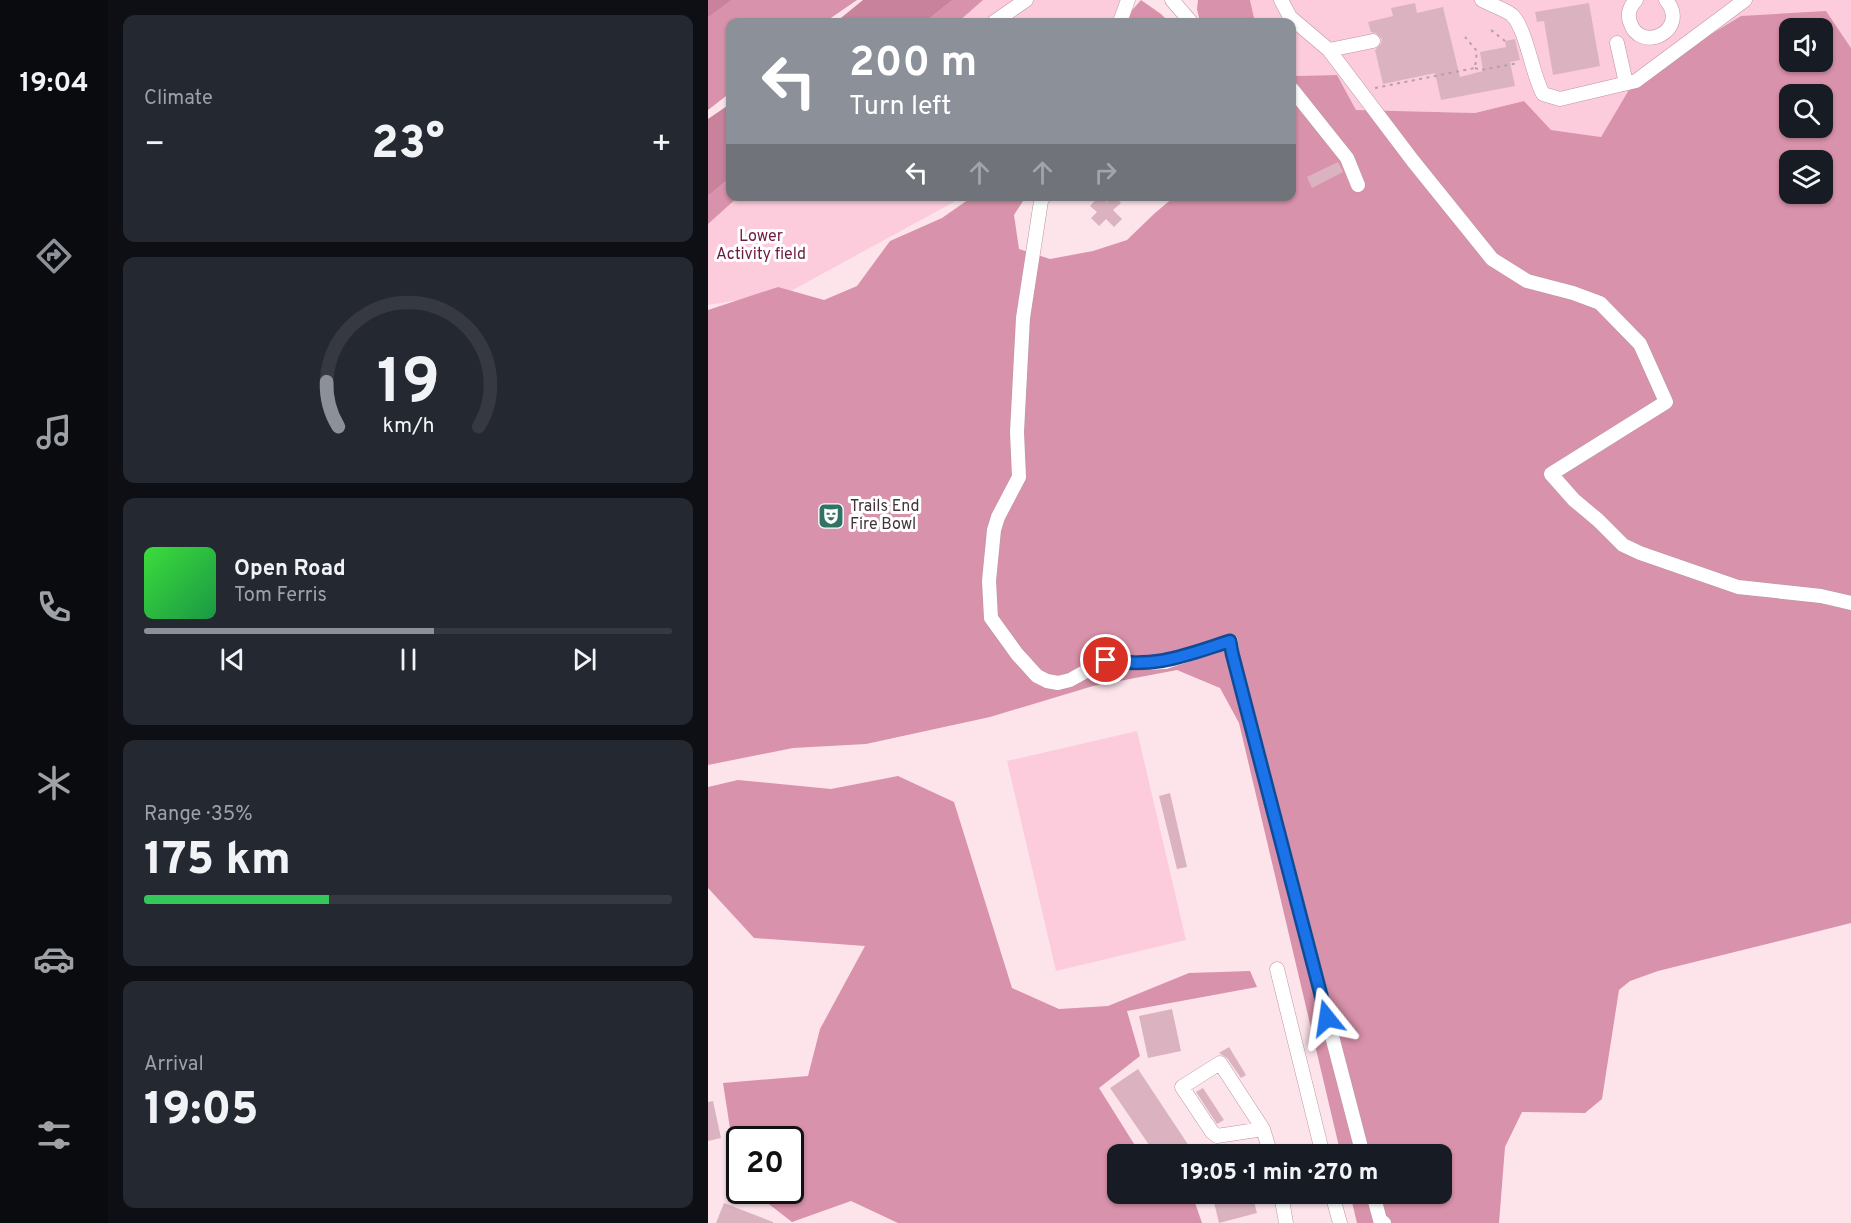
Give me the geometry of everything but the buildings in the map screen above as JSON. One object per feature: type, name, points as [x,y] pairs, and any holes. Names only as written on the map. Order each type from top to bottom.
[{"type":"street","points":[[1000,18],[1026,0]]},
{"type":"street","points":[[1121,18],[1128,0]]},
{"type":"street","points":[[1172,0],[1188,18]]},
{"type":"street","points":[[1281,0],[1291,18]]},
{"type":"street","points":[[1482,0],[1510,14],[1519,24],[1536,81],[1543,94],[1560,99],[1636,81],[1745,0]]},
{"type":"street","points":[[1636,0],[1629,17],[1634,30],[1653,38],[1666,32],[1673,19],[1673,12],[1666,0]]},
{"type":"street","points":[[1296,22],[1329,50],[1413,161],[1492,259],[1527,281],[1600,303],[1640,344],[1666,402],[1551,474],[1574,500],[1623,545],[1648,556],[1738,587],[1821,596],[1851,603]]},
{"type":"street","points":[[1666,32],[1677,51]]},
{"type":"street","points":[[1329,50],[1373,40]]},
{"type":"street","points":[[1617,44],[1626,83]]},
{"type":"street","points":[[1296,94],[1347,158],[1358,185]]},
{"type":"street","points":[[1041,201],[1023,318],[1017,432],[1019,477],[998,517],[994,530],[989,581],[991,618],[1036,676],[1058,683],[1070,680],[1106,660],[1164,662],[1230,641],[1360,1144]]},
{"type":"street","points":[[1277,969],[1320,1144]]},
{"type":"street","points":[[1263,1129],[1217,1136],[1182,1087],[1220,1063],[1263,1129],[1268,1144]]},
{"type":"street","points":[[1283,1204],[1286,1223]]},
{"type":"street","points":[[1335,1204],[1340,1223]]},
{"type":"street","points":[[1376,1204],[1380,1220],[1384,1223]]},
{"type":"path","points":[[1491,30],[1505,41]]},
{"type":"path","points":[[1465,37],[1477,51],[1475,68]]},
{"type":"path","points":[[1361,91],[1475,68],[1481,70],[1521,63]]},
{"type":"green space","points":[[966,0],[1128,0],[1121,18],[948,18]]},
{"type":"green space","points":[[1250,0],[1851,0],[1851,48],[1833,18],[1826,11],[1808,18],[1779,18],[1779,29],[1630,88],[1601,137],[1551,130],[1524,101],[1475,113],[1356,110],[1337,75],[1296,76],[1296,18],[1254,18]]},
{"type":"green space","name":"Lower Activity field","points":[[727,201],[956,201],[789,292],[708,305],[708,213]]},
{"type":"green space","points":[[1137,731],[1186,940],[1056,971],[1007,761]]},
{"type":"shaded area","points":[[708,0],[857,0],[831,18],[726,18],[726,96],[708,110]]},
{"type":"shaded area","points":[[708,0],[731,0],[708,17]]},
{"type":"shaded area","points":[[863,0],[953,0],[930,18],[841,18]]},
{"type":"shaded area","points":[[953,0],[983,0],[963,18],[930,18]]},
{"type":"shaded area","points":[[1141,0],[1165,18],[1126,18]]},
{"type":"shaded area","points":[[1198,0],[1250,0],[1254,18],[1199,18]]},
{"type":"shaded area","points":[[1826,11],[1831,18],[1779,18],[1779,72],[1833,72],[1833,21],[1851,48],[1851,923],[1658,971],[1630,981],[1619,990],[1602,1099],[1585,1113],[1522,1112],[1505,1147],[1499,1223],[1357,1223],[1352,1204],[1452,1204],[1452,1144],[1338,1144],[1239,723],[1220,688],[1177,670],[1093,686],[990,717],[866,744],[793,748],[708,765],[708,310],[778,287],[824,300],[857,286],[890,241],[942,218],[966,201],[1023,201],[1014,215],[1019,249],[1050,259],[1093,251],[1127,240],[1169,201],[1296,201],[1296,76],[1337,75],[1356,110],[1475,113],[1524,101],[1551,130],[1601,137],[1630,88],[1688,48],[1741,16]]},
{"type":"shaded area","points":[[726,107],[726,181],[708,196],[708,119]]},
{"type":"shaded area","points":[[726,181],[726,201],[734,201],[708,224],[708,196]]},
{"type":"shaded area","points":[[898,776],[954,802],[1012,988],[1059,1009],[1108,1006],[1189,973],[1250,971],[1257,987],[1127,1011],[1140,1056],[1099,1088],[1134,1144],[1107,1144],[1107,1204],[1195,1204],[1202,1223],[898,1223],[851,1201],[792,1222],[769,1204],[804,1204],[804,1126],[730,1126],[723,1083],[808,1076],[820,1029],[865,946],[754,938],[708,888],[708,787],[738,780],[831,789]]},
{"type":"place","name":"Trails End Fire Bowl","points":[[831,516]]},
{"type":"route","points":[[1106,660],[1164,662],[1230,641],[1327,1018]]}]
